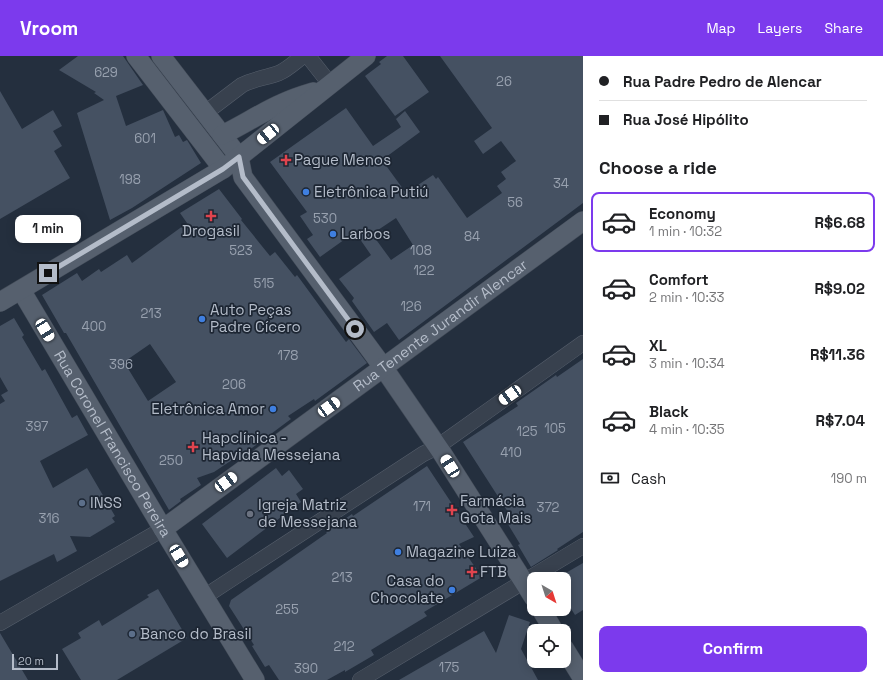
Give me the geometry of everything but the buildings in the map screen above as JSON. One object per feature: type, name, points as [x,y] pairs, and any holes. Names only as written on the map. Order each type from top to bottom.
[{"type":"main road","points":[[161,56],[239,157],[243,177],[383,367],[437,447],[527,587]]},
{"type":"main road","points":[[0,302],[223,169],[366,56]]},
{"type":"main road","points":[[141,58],[223,169]]},
{"type":"main road","points":[[222,135],[242,126],[284,102],[329,85]]},
{"type":"main road","name":"Rua Tenente Jurandir Alencar","points":[[163,529],[583,221]]},
{"type":"main road","name":"Rua Coronel Francisco Pereira","points":[[22,290],[254,680]]},
{"type":"main road","points":[[571,659],[583,679]]},
{"type":"street","points":[[205,113],[242,85],[279,73],[303,56]]},
{"type":"street","points":[[308,56],[329,85]]},
{"type":"street","points":[[204,597],[423,454],[437,447],[583,343]]},
{"type":"street","points":[[0,623],[163,529]]},
{"type":"street","points":[[360,680],[583,546]]},
{"type":"place","name":"Pague Menos","points":[[286,160]]},
{"type":"place","name":"Eletrônica Putiú","points":[[306,192]]},
{"type":"place","name":"Drogasil","points":[[211,216]]},
{"type":"place","name":"Larbos","points":[[333,234]]},
{"type":"place","name":"Auto Peças Padre Cícero","points":[[202,319]]},
{"type":"place","name":"Eletrônica Amor","points":[[273,409]]},
{"type":"place","name":"Hapclínica - Hapvida Messejana","points":[[193,447]]},
{"type":"place","name":"INSS","points":[[82,503]]},
{"type":"place","name":"Farmácia Gota Mais","points":[[452,510]]},
{"type":"place","name":"Igreja Matriz de Messejana","points":[[250,514]]},
{"type":"place","name":"Magazine Luiza","points":[[398,552]]},
{"type":"place","name":"FTB","points":[[472,572]]},
{"type":"place","name":"Casa do Chocolate","points":[[452,590]]},
{"type":"place","name":"Banco do Brasil","points":[[132,634]]},
{"type":"route","points":[[48,273],[223,169],[239,157],[243,177],[355,329]]}]
